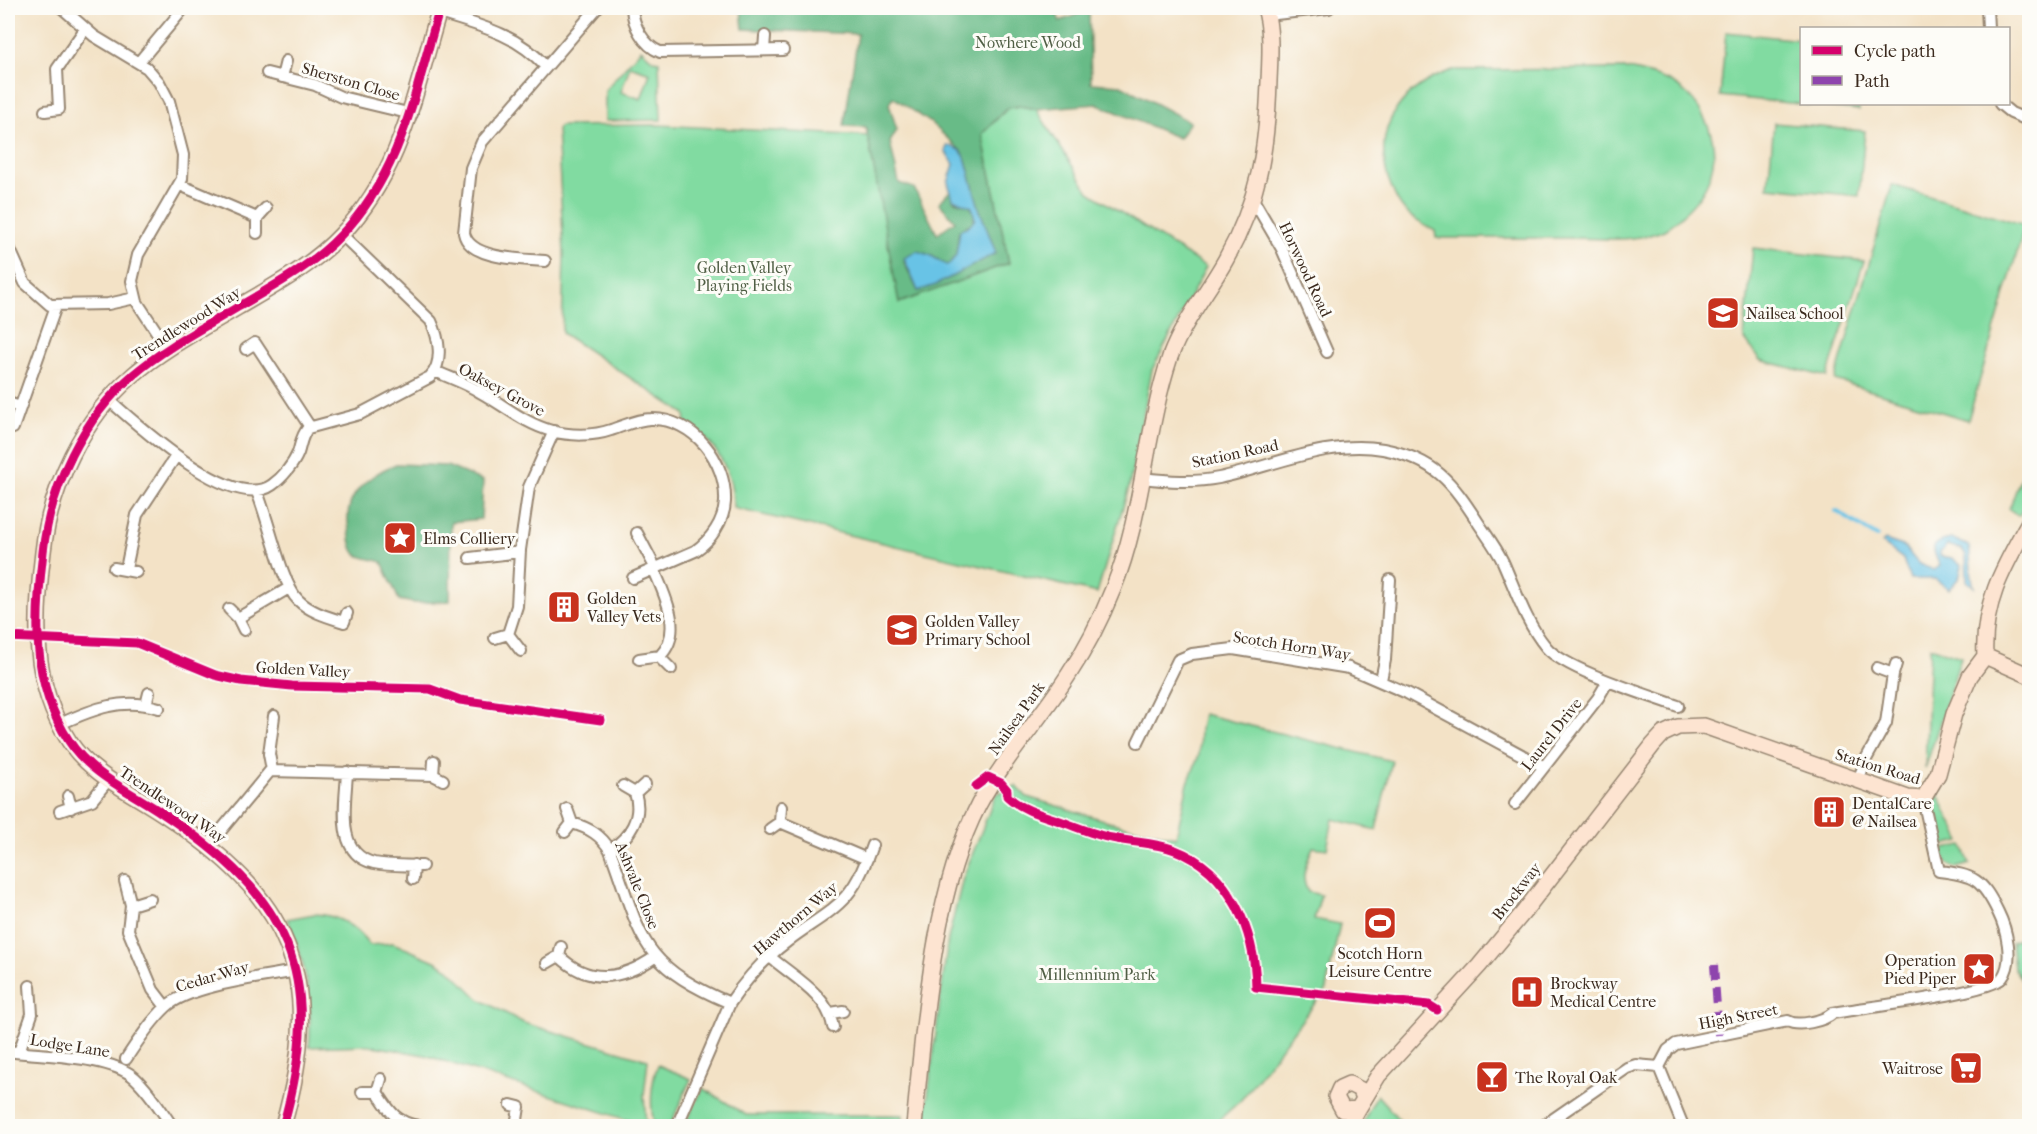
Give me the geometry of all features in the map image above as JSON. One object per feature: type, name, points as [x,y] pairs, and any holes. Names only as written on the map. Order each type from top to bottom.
[{"type":"street","points":[[62,8],[85,29],[139,62],[154,75],[169,101],[183,155],[180,184],[138,255],[132,276],[135,298],[168,349]]},
{"type":"street","points":[[139,62],[184,8]]},
{"type":"street","points":[[546,261],[484,252],[471,245],[464,233],[471,168],[476,152],[545,66],[597,8]]},
{"type":"street","points":[[632,8],[640,33],[654,49],[660,52],[783,50]]},
{"type":"street","points":[[1142,478],[1159,398],[1175,343],[1225,261],[1254,201],[1266,142],[1270,61],[1266,11],[1329,8]]},
{"type":"street","points":[[1987,8],[1988,27]]},
{"type":"street","points":[[440,10],[508,37],[527,48],[545,66]]},
{"type":"street","name":"Trendlewood Way","points":[[290,1101],[300,1028],[296,971],[281,931],[266,903],[243,875],[209,845],[110,779],[76,751],[60,724],[43,679],[37,650],[36,622],[43,548],[50,514],[83,433],[131,376],[168,349],[291,275],[342,235],[388,171],[412,114],[440,10]]},
{"type":"street","points":[[45,111],[59,109],[57,69],[85,29]]},
{"type":"street","points":[[764,50],[765,36]]},
{"type":"street","name":"Sherston Close","points":[[282,77],[286,61]]},
{"type":"street","name":"Sherston Close","points":[[267,73],[315,85],[341,97],[412,114]]},
{"type":"street","points":[[2001,105],[2011,113],[2030,121]]},
{"type":"street","points":[[180,184],[257,218]]},
{"type":"street","name":"Horwood Road","points":[[1254,201],[1282,249],[1327,352]]},
{"type":"street","points":[[256,232],[257,218],[266,208]]},
{"type":"street","points":[[109,400],[176,456],[218,480],[243,491],[257,492],[273,484],[292,463],[302,436],[310,427],[365,411],[430,377],[435,371],[439,350],[437,335],[431,321],[342,235]]},
{"type":"street","points":[[8,245],[25,283],[48,304],[56,306],[108,304],[135,298]]},
{"type":"street","points":[[13,428],[56,306]]},
{"type":"street","points":[[246,349],[255,343],[310,427]]},
{"type":"street","name":"Oaksey Grove","points":[[435,371],[478,390],[525,420],[554,431],[597,433],[642,420],[655,419],[687,430],[709,448],[718,465],[724,486],[725,507],[721,520],[699,548],[633,578]]},
{"type":"street","points":[[8,403],[20,407]]},
{"type":"street","points":[[508,634],[517,606],[520,552],[530,487],[554,431]]},
{"type":"street","name":"Station Road","points":[[1142,478],[1175,482],[1218,478],[1346,447],[1383,449],[1420,462],[1446,477],[1465,502],[1503,561],[1520,602],[1546,647],[1561,658],[1608,681],[1678,706]]},
{"type":"street","points":[[114,568],[131,570],[137,515],[176,456]]},
{"type":"street","name":"Nailsea Park","points":[[914,1126],[927,1003],[947,895],[961,846],[988,790],[1069,675],[1096,628],[1121,567],[1142,478]]},
{"type":"street","points":[[257,492],[289,588],[303,604],[325,616],[344,622],[347,613]]},
{"type":"street","points":[[1923,799],[1938,774],[1954,714],[1970,676],[1985,656],[1984,630],[1997,580],[2030,520]]},
{"type":"street","points":[[637,533],[655,569],[668,606],[671,626],[670,642],[659,657]]},
{"type":"street","points":[[470,558],[520,552]]},
{"type":"street","points":[[1381,680],[1385,660],[1386,586]]},
{"type":"street","points":[[238,618],[289,588]]},
{"type":"street","points":[[229,609],[238,618],[244,630]]},
{"type":"street","points":[[495,638],[508,634]]},
{"type":"street","points":[[508,634],[521,651]]},
{"type":"street","name":"Scotch Horn Way","points":[[1138,742],[1177,662],[1186,656],[1224,649],[1244,649],[1338,665],[1381,680],[1544,767]]},
{"type":"street","points":[[1985,656],[2030,676]]},
{"type":"street","points":[[639,658],[659,657],[671,669]]},
{"type":"street","points":[[1858,780],[1866,759],[1886,723],[1895,669],[1877,668]]},
{"type":"street","name":"Laurel Drive","points":[[1515,804],[1608,681]]},
{"type":"street","points":[[146,705],[148,693]]},
{"type":"street","points":[[60,724],[106,705],[146,705],[159,708]]},
{"type":"street","points":[[272,770],[269,754],[278,729],[274,716]]},
{"type":"street","name":"Station Road","points":[[1678,727],[1693,725],[1708,728],[1908,798],[1923,799],[1939,871],[1973,877],[1986,890],[2006,935],[2006,964],[1999,980]]},
{"type":"street","name":"Brockway","points":[[1355,1100],[1479,966],[1523,913],[1653,744],[1663,734],[1678,727]]},
{"type":"street","points":[[209,845],[263,777],[272,770],[438,778],[434,761]]},
{"type":"street","points":[[347,772],[345,823],[347,838],[351,846],[362,857],[372,862],[418,866],[413,879]]},
{"type":"street","points":[[68,796],[66,810],[94,798],[110,779]]},
{"type":"street","points":[[635,793],[645,784]]},
{"type":"street","points":[[623,786],[635,793]]},
{"type":"street","points":[[610,850],[624,839],[633,826],[637,809],[635,793]]},
{"type":"street","points":[[780,822],[781,807]]},
{"type":"street","name":"Ashvale Close","points":[[567,809],[569,828],[594,832],[610,850],[633,918],[655,957],[685,982],[730,1003]]},
{"type":"street","points":[[770,829],[780,822]]},
{"type":"street","points":[[780,822],[867,859]]},
{"type":"street","name":"Hawthorn Way","points":[[677,1126],[730,1003],[769,956],[842,900],[854,885],[872,845]]},
{"type":"street","points":[[125,881],[131,905],[128,930],[153,990],[166,1007]]},
{"type":"street","points":[[131,905],[150,899]]},
{"type":"street","points":[[547,963],[560,952],[585,972],[609,976],[628,973],[655,957]]},
{"type":"street","points":[[769,956],[816,993],[831,1013],[833,1027]]},
{"type":"street","name":"Cedar Way","points":[[126,1059],[166,1007],[177,999],[221,985],[296,971]]},
{"type":"street","name":"High Street","points":[[1659,1067],[1671,1047],[1684,1042],[1788,1021],[1794,1024],[1827,1018],[1834,1013],[1971,990],[1999,980]]},
{"type":"street","points":[[19,1052],[22,1037],[30,1023],[28,999],[30,986]]},
{"type":"street","points":[[831,1013],[843,1011]]},
{"type":"street","name":"Lodge Lane","points":[[8,1051],[120,1068],[134,1077],[143,1087],[172,1126]]},
{"type":"street","points":[[1543,1126],[1626,1068],[1636,1065],[1659,1067],[1683,1126]]},
{"type":"street","points":[[377,1092],[381,1079]]},
{"type":"street","points":[[362,1092],[377,1092]]},
{"type":"street","points":[[377,1092],[400,1124],[418,1126]]},
{"type":"street","points":[[1342,1126],[1355,1100]]},
{"type":"street","points":[[1349,1126],[1355,1100]]},
{"type":"street","points":[[283,1126],[290,1101]]},
{"type":"street","points":[[290,1101],[290,1126]]},
{"type":"street","points":[[511,1105],[519,1107],[516,1126]]},
{"type":"green space","name":"Nowhere Wood","points":[[741,8],[1054,8],[1060,21],[1089,10],[1091,83],[1121,85],[1190,122],[1179,138],[1097,104],[1036,109],[1020,106],[1007,108],[982,134],[1009,263],[899,303],[866,127],[844,126],[858,34],[743,29]],"holes":[[[893,97],[931,123],[960,150],[966,160],[979,208],[996,253],[936,285],[918,291],[904,262],[917,251],[930,255],[946,265],[950,264],[956,255],[959,231],[973,222],[975,213],[969,205],[954,201],[950,191],[939,203],[955,221],[937,234],[914,188],[899,183],[890,142],[897,130],[889,104]]]},
{"type":"green space","points":[[1726,32],[1800,40],[1800,104],[1720,96]]},
{"type":"green space","points":[[641,49],[653,60],[659,61],[661,120],[605,121],[605,90]],"holes":[[[630,66],[650,73],[641,99],[621,92]]]},
{"type":"green space","points":[[1627,69],[1654,75],[1676,85],[1685,92],[1701,112],[1712,139],[1713,163],[1706,186],[1691,206],[1666,229],[1642,237],[1617,239],[1436,238],[1435,231],[1411,217],[1398,202],[1388,178],[1384,159],[1389,124],[1396,110],[1407,97],[1435,77],[1453,70]]},
{"type":"green space","points":[[1809,105],[1859,105],[1859,110]]},
{"type":"green space","name":"Golden Valley Playing Fields","points":[[1020,106],[1036,109],[1089,192],[1206,267],[1152,370],[1129,487],[1097,593],[733,508],[730,482],[721,459],[706,439],[686,423],[685,414],[562,333],[564,254],[557,129],[560,126],[658,125],[869,136],[899,303],[1009,263],[982,134],[1008,108]]},
{"type":"green space","points":[[1774,123],[1865,131],[1859,196],[1768,187]]},
{"type":"green space","points":[[1892,185],[2025,225],[1968,420],[1835,380]]},
{"type":"green space","points":[[1753,248],[1864,261],[1827,377],[1760,360],[1744,338]]},
{"type":"green space","points":[[396,464],[447,466],[483,481],[481,519],[451,522],[450,601],[414,603],[399,600],[382,562],[361,557],[352,548],[348,518],[353,497],[367,481]]},
{"type":"green space","points":[[2021,477],[2029,489],[2030,503],[2027,502],[2019,516],[2009,509]]},
{"type":"green space","points":[[1930,647],[1961,657],[1925,769]]},
{"type":"green space","name":"Millennium Park","points":[[1203,714],[1392,761],[1376,830],[1333,819],[1327,849],[1313,847],[1305,870],[1304,880],[1308,892],[1321,895],[1314,919],[1340,924],[1324,998],[1319,998],[1241,1100],[1212,1126],[924,1126],[948,939],[963,878],[996,794],[1016,786],[1027,797],[1120,825],[1176,837],[1188,783],[1199,755]]},
{"type":"green space","points":[[1937,793],[1961,841],[1938,846],[1934,811]]},
{"type":"green space","points":[[1962,845],[1970,864],[1956,868],[1948,864],[1940,850]]},
{"type":"green space","points":[[314,914],[339,919],[358,932],[370,945],[393,943],[435,961],[449,969],[479,999],[524,1023],[648,1060],[644,1095],[646,1126],[425,1055],[367,1045],[309,1047],[310,1014],[307,982],[294,934],[287,919]]},
{"type":"green space","points":[[2025,937],[2029,952],[2029,992],[2014,968],[2011,942]]},
{"type":"green space","points":[[658,1065],[691,1079],[670,1126],[655,1126],[653,1119],[652,1095]]},
{"type":"green space","points":[[703,1088],[746,1115],[903,1115],[902,1126],[684,1126]]},
{"type":"green space","points":[[1377,1095],[1403,1124],[1414,1126],[1361,1126]]},
{"type":"water","points":[[948,145],[960,150],[965,157],[979,208],[996,253],[936,285],[918,291],[904,258],[917,251],[930,255],[946,265],[950,264],[956,255],[960,230],[968,227],[975,219],[972,207],[953,199],[948,183],[954,164],[945,151]]},
{"type":"water","points":[[1953,539],[1969,546],[1974,587],[1967,581],[1966,555],[1962,549],[1947,545],[1940,552],[1940,556],[1952,558],[1962,566],[1959,578],[1949,589],[1935,579],[1910,579],[1903,559],[1882,543],[1885,540],[1903,546],[1919,564],[1934,570],[1940,566],[1934,547],[1939,542]]},
{"type":"waterway","points":[[1836,511],[1877,537]]},
{"type":"marked path","points":[[1714,965],[1719,1035]]},
{"type":"cycle path","points":[[283,1126],[295,1073],[300,1025],[298,983],[287,945],[268,910],[241,877],[206,845],[162,813],[99,773],[69,741],[57,719],[42,673],[38,601],[43,552],[47,527],[61,479],[84,433],[115,392],[145,365],[171,347],[306,265],[330,246],[362,210],[379,184],[404,128],[440,8]]},
{"type":"cycle path","name":"Golden Valley","points":[[8,637],[137,643],[215,675],[241,681],[292,686],[430,689],[460,700],[601,720]]},
{"type":"cycle path","points":[[976,786],[988,777],[1001,783],[1007,790],[1007,796],[1032,812],[1106,837],[1167,847],[1195,860],[1225,888],[1236,906],[1251,945],[1256,987],[1429,1005],[1437,1010]]},
{"type":"place","name":"Nailsea School","points":[[1723,313]]},
{"type":"place","name":"Elms Colliery","points":[[400,538]]},
{"type":"place","name":"Golden Valley Vets","points":[[564,607]]},
{"type":"place","name":"Golden Valley Primary School","points":[[902,630]]},
{"type":"place","name":"DentalCare @ Nailsea","points":[[1829,812]]},
{"type":"place","name":"Scotch Horn Leisure Centre","points":[[1380,923]]},
{"type":"place","name":"Operation Pied Piper","points":[[1979,969]]},
{"type":"place","name":"Brockway Medical Centre","points":[[1527,992]]},
{"type":"place","name":"Waitrose","points":[[1966,1068]]},
{"type":"place","name":"The Royal Oak","points":[[1492,1077]]}]
